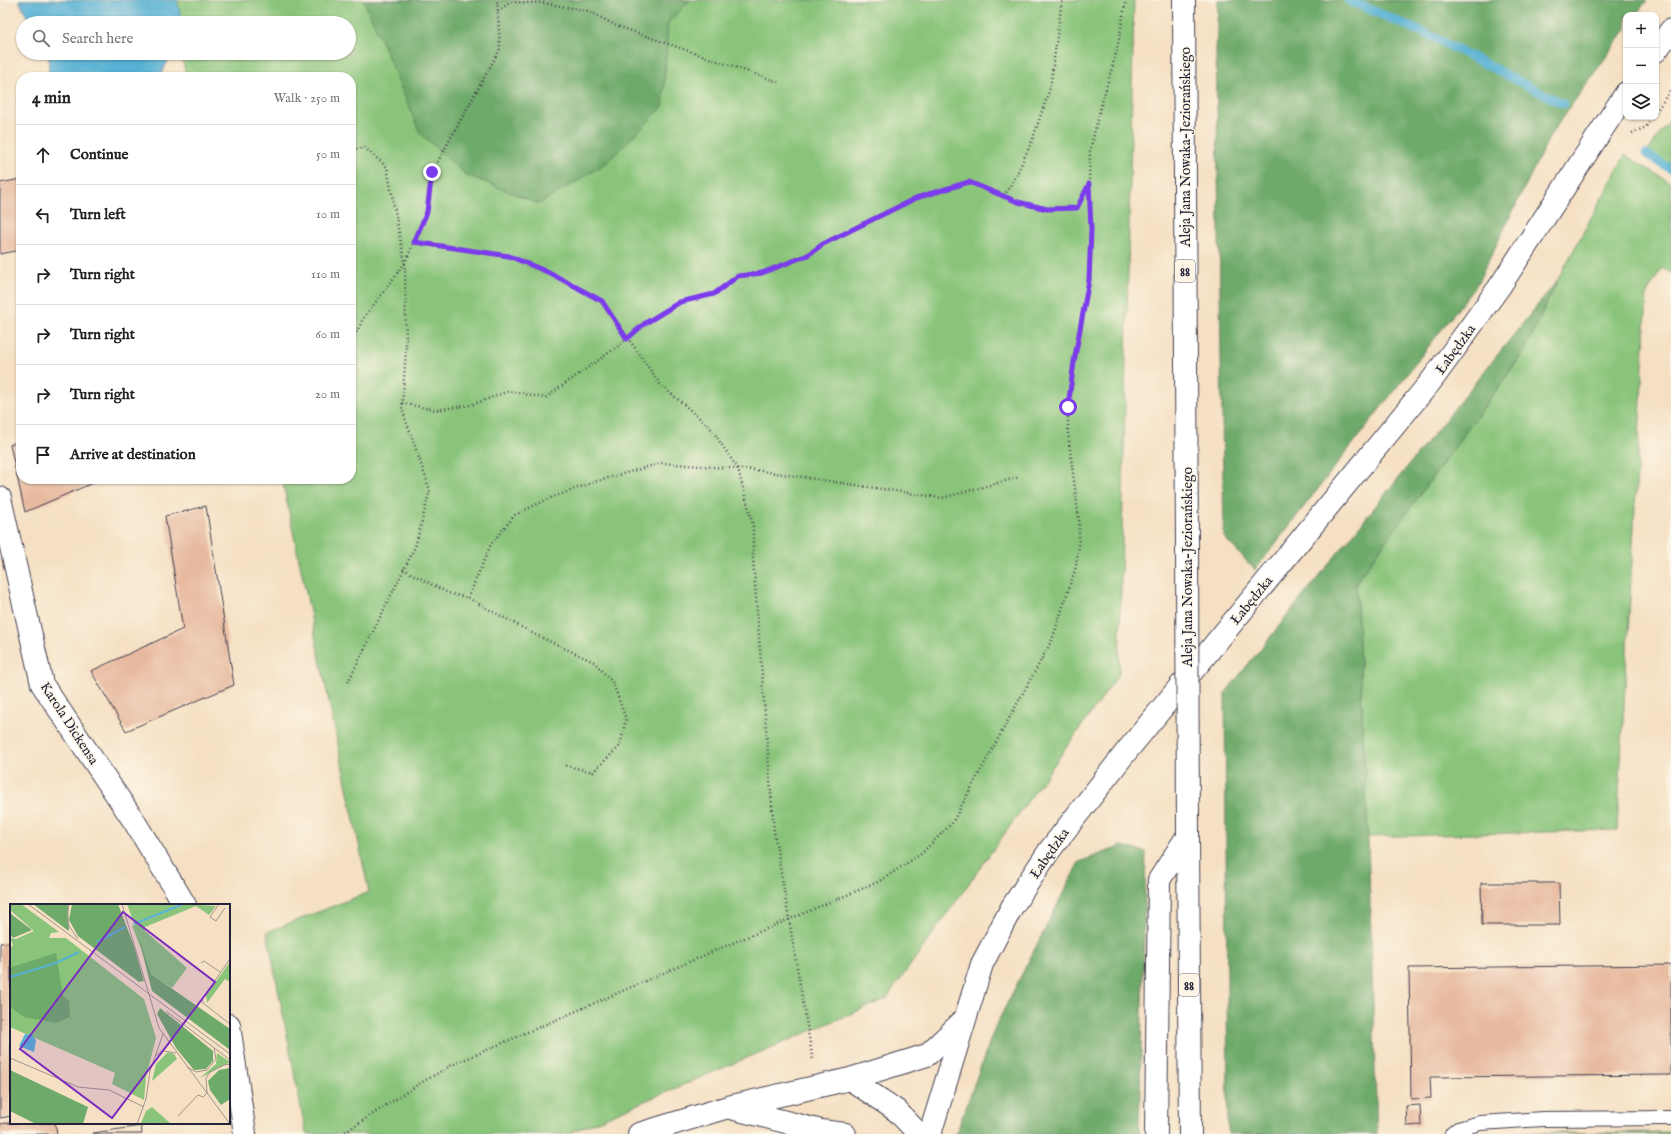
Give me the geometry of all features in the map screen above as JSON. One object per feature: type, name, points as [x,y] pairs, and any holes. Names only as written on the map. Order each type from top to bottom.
[{"type":"street","name":"Aleja Jana Nowaka-Jeziorańskiego","points":[[1184,0],[1190,1134]]},
{"type":"street","points":[[1658,48],[1671,30]]},
{"type":"street","name":"Łabędzka","points":[[930,1134],[982,964],[1012,908],[1049,851],[1172,696],[1432,380],[1500,286],[1623,98]]},
{"type":"street","name":"Karola Dickensa","points":[[0,498],[42,684],[134,821],[184,904]]},
{"type":"street","points":[[1156,1134],[1159,880],[1188,835]]},
{"type":"street","points":[[639,1134],[728,1108],[850,1079],[927,1055],[964,1020]]},
{"type":"street","points":[[230,1032],[245,1134]]},
{"type":"street","points":[[850,1079],[897,1111],[919,1134]]},
{"type":"street","points":[[728,1108],[836,1134]]},
{"type":"lane","points":[[1452,1134],[1458,1129],[1480,1123],[1543,1119],[1671,1118]]},
{"type":"path","points":[[356,334],[363,320],[405,264],[427,212],[432,172],[500,49],[497,0]]},
{"type":"path","points":[[1004,196],[1014,180],[1032,141],[1050,88],[1062,0]]},
{"type":"path","points":[[342,1134],[419,1084],[452,1065],[878,882],[921,854],[933,844],[952,823],[1052,640],[1076,570],[1079,547],[1077,500],[1068,433],[1068,413],[1074,362],[1089,280],[1091,229],[1089,184],[1090,151],[1117,50],[1126,0]]},
{"type":"path","points":[[498,11],[511,2],[544,3],[588,11],[617,26],[778,82]]},
{"type":"path","points":[[1659,107],[1671,89]]},
{"type":"path","points":[[1628,135],[1646,127],[1651,120]]},
{"type":"path","points":[[348,682],[415,547],[430,490],[402,409],[406,348],[405,264],[387,167],[365,148],[356,149]]},
{"type":"path","points":[[402,403],[435,410],[471,405],[509,391],[545,398],[627,339],[644,324],[680,302],[714,294],[738,276],[762,273],[808,255],[823,244],[916,198],[969,182],[1018,202],[1047,209],[1077,208],[1089,184]]},
{"type":"path","points":[[414,242],[509,256],[550,273],[602,301],[627,339],[660,384],[710,427],[738,469],[753,525],[753,559],[774,832],[790,919],[813,1063]]},
{"type":"path","points":[[468,598],[491,544],[515,515],[548,499],[594,482],[661,463],[755,470],[942,498],[1020,477]]},
{"type":"path","points":[[403,569],[448,593],[468,598],[536,635],[594,662],[613,683],[626,719],[620,746],[593,772],[563,765]]},
{"type":"green space","points":[[166,0],[1134,0],[1119,674],[886,999],[567,1134],[306,1134],[267,932],[369,892],[283,484],[356,484],[356,72],[186,72],[182,60],[356,60],[356,16],[170,16]]},
{"type":"green space","points":[[364,0],[690,0],[668,23],[663,107],[605,164],[539,204],[465,174],[420,133]]},
{"type":"green space","points":[[1218,0],[1647,0],[1638,12],[1623,12],[1623,33],[1551,134],[1477,284],[1255,570],[1224,537],[1216,50]]},
{"type":"green space","points":[[1671,118],[1671,162],[1663,165],[1646,154]]},
{"type":"green space","points":[[1625,155],[1671,183],[1671,273],[1662,268],[1647,293],[1617,830],[1368,837],[1356,582],[1524,352],[1557,281]]},
{"type":"green space","points":[[1557,281],[1524,352],[1356,582],[1368,837],[1377,1134],[1228,1134],[1225,693]]},
{"type":"green space","points":[[1122,846],[1146,852],[1139,1134],[956,1134],[995,1027],[1079,862]]},
{"type":"green space","points":[[1671,1132],[1671,1134],[1514,1134]]},
{"type":"water","points":[[19,0],[177,0],[181,16],[27,16]]},
{"type":"water","points":[[49,60],[168,60],[162,72],[48,72]]},
{"type":"building","points":[[16,180],[16,251],[0,254],[0,183]]},
{"type":"building","points":[[16,442],[16,472],[10,445]]},
{"type":"building","points":[[19,484],[90,484],[25,512]]},
{"type":"building","points":[[206,506],[234,685],[126,731],[91,671],[183,629],[165,516]]},
{"type":"building","points":[[1481,883],[1559,883],[1560,925],[1482,925]]},
{"type":"building","points":[[10,942],[10,1116],[0,1118],[0,943]]},
{"type":"building","points":[[1671,965],[1671,1075],[1430,1077],[1431,1098],[1411,1099],[1409,968]]},
{"type":"building","points":[[1420,1105],[1421,1125],[1407,1126],[1406,1106]]},
{"type":"building","points":[[0,1124],[55,1124],[57,1134],[1,1134]]},
{"type":"building","points":[[141,1126],[142,1134],[93,1133]]},
{"type":"waterway","points":[[1348,0],[1429,35],[1563,104]]},
{"type":"waterway","points":[[1646,154],[1671,169]]},
{"type":"route","points":[[432,172],[427,212],[414,242],[509,256],[550,273],[602,301],[627,339],[644,324],[680,302],[714,294],[738,276],[762,273],[808,255],[823,244],[870,219],[916,198],[969,182],[1018,202],[1047,209],[1077,208],[1089,184],[1091,229],[1089,280],[1074,362],[1068,407]]}]
